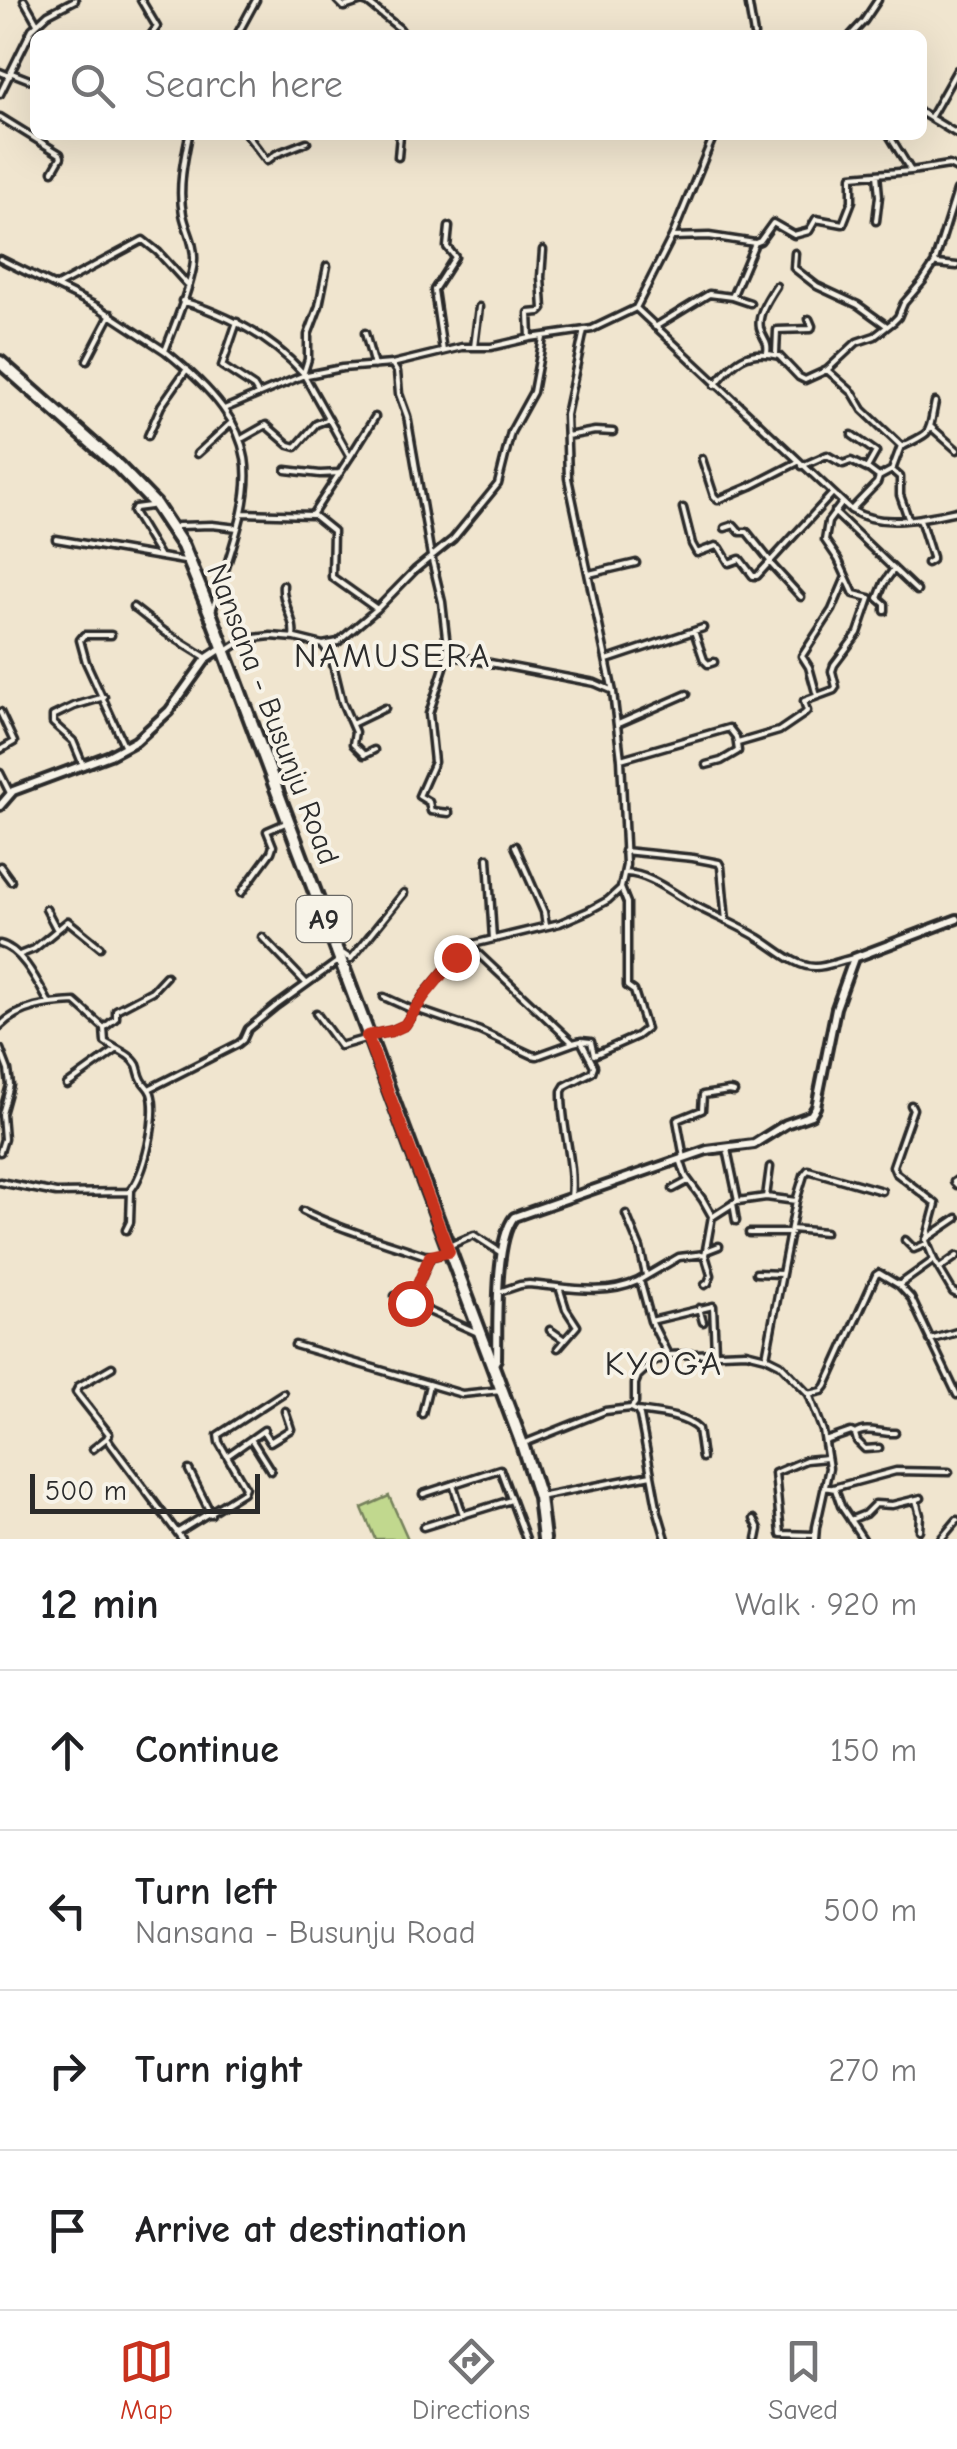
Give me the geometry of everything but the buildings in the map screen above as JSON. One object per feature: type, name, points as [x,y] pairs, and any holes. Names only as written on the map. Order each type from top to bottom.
[{"type":"main road","name":"Nansana - Busunju Road","points":[[0,362],[118,466],[155,504],[189,561],[522,1444],[539,1497],[544,1539]]},
{"type":"street","points":[[24,0],[37,23]]},
{"type":"street","points":[[57,0],[60,8]]},
{"type":"street","points":[[32,30],[48,14],[75,0]]},
{"type":"street","points":[[141,0],[154,30]]},
{"type":"street","points":[[241,30],[256,0]]},
{"type":"street","points":[[337,0],[344,6],[368,2],[402,30]]},
{"type":"street","points":[[748,0],[753,30]]},
{"type":"street","points":[[856,30],[878,0]]},
{"type":"street","points":[[0,94],[30,33]]},
{"type":"street","points":[[930,118],[957,70]]},
{"type":"street","points":[[0,72],[30,81]]},
{"type":"street","points":[[927,116],[957,134]]},
{"type":"street","points":[[0,117],[30,136]]},
{"type":"street","points":[[37,140],[61,155],[53,171]]},
{"type":"street","points":[[165,351],[194,260],[182,202],[188,140]]},
{"type":"street","points":[[251,140],[266,161],[306,142]]},
{"type":"street","points":[[398,157],[400,140]]},
{"type":"street","points":[[224,408],[303,375],[392,364],[443,351],[584,330],[636,308],[672,237],[712,140]]},
{"type":"street","points":[[891,140],[911,172]]},
{"type":"street","points":[[672,237],[709,236],[755,243],[773,222],[794,234],[808,231],[816,219],[843,224],[852,201],[851,177],[949,165],[957,170]]},
{"type":"street","points":[[876,221],[877,174]]},
{"type":"street","points":[[715,385],[741,358],[767,354],[783,358],[805,380],[827,370],[857,342],[888,326],[935,263],[957,192]]},
{"type":"street","points":[[443,351],[434,290],[454,257],[447,247],[449,227]]},
{"type":"street","points":[[57,286],[143,240],[187,284]]},
{"type":"street","points":[[732,297],[755,243]]},
{"type":"street","points":[[530,338],[528,313],[544,309],[544,250]]},
{"type":"street","points":[[796,253],[794,268],[817,286],[858,305],[888,326]]},
{"type":"street","points":[[0,259],[110,314],[187,369],[224,408],[242,439],[248,475],[242,513],[211,616]]},
{"type":"street","points":[[935,263],[957,266]]},
{"type":"street","points":[[303,375],[308,334],[320,306],[327,266]]},
{"type":"street","points":[[767,354],[768,342],[760,330],[761,316],[776,286]]},
{"type":"street","points":[[655,327],[709,294],[750,303]]},
{"type":"street","points":[[182,302],[237,322],[288,356],[350,457]]},
{"type":"street","points":[[474,347],[479,307]]},
{"type":"street","points":[[636,308],[851,510],[872,520],[957,512]]},
{"type":"street","points":[[87,360],[110,314]]},
{"type":"street","points":[[776,355],[777,330],[810,329],[809,319]]},
{"type":"street","points":[[237,322],[222,364],[254,387],[257,394]]},
{"type":"street","points":[[316,1013],[340,1046],[401,1028],[456,957],[470,945],[560,923],[608,900],[621,888],[626,873],[618,724],[568,478],[566,415],[584,330]]},
{"type":"street","points":[[366,333],[374,366]]},
{"type":"street","points":[[1,803],[10,793],[125,747],[169,711],[207,658],[253,637],[292,637],[323,645],[338,642],[377,609],[407,577],[453,539],[498,484],[511,432],[533,392],[543,336]]},
{"type":"street","points":[[392,364],[409,426],[448,655],[428,714],[434,762],[419,796],[430,802],[431,810],[449,812]]},
{"type":"street","points":[[148,436],[161,406],[187,369]]},
{"type":"street","points":[[827,370],[901,446]]},
{"type":"street","points":[[851,510],[879,478],[892,470],[901,446],[927,434],[935,402]]},
{"type":"street","points":[[312,514],[376,417]]},
{"type":"street","points":[[242,439],[266,424],[296,447],[316,424],[330,419]]},
{"type":"street","points":[[197,454],[232,422]]},
{"type":"street","points":[[931,428],[957,450]]},
{"type":"street","points":[[568,436],[613,432]]},
{"type":"street","points":[[852,435],[876,452],[867,469]]},
{"type":"street","points":[[702,459],[718,500],[828,455],[843,464],[851,461],[879,478]]},
{"type":"street","points":[[286,470],[340,473]]},
{"type":"street","points":[[892,470],[900,477],[900,494],[908,519]]},
{"type":"street","points":[[683,508],[697,552],[716,546],[729,563],[740,559],[754,576],[832,494]]},
{"type":"street","points":[[842,502],[825,530],[824,540],[838,559],[854,594],[878,598],[885,604],[885,610]]},
{"type":"street","points":[[155,504],[135,508],[134,512],[160,558]]},
{"type":"street","points":[[834,512],[917,591]]},
{"type":"street","points":[[242,513],[312,514],[333,531],[332,577],[377,609]]},
{"type":"street","points":[[920,518],[932,558],[927,562]]},
{"type":"street","points":[[725,528],[734,524],[740,532],[747,532],[801,597]]},
{"type":"street","points":[[172,529],[212,525],[238,528]]},
{"type":"street","points":[[56,539],[189,561]]},
{"type":"street","points":[[589,574],[636,564]]},
{"type":"street","points":[[878,598],[894,569]]},
{"type":"street","points":[[817,697],[816,684],[802,656],[832,610],[846,576]]},
{"type":"street","points":[[282,585],[292,637]]},
{"type":"street","points":[[738,743],[779,730],[807,711],[804,701],[834,690],[834,664],[858,634],[870,598]]},
{"type":"street","points":[[133,607],[207,658]]},
{"type":"street","points":[[607,660],[703,628]]},
{"type":"street","points":[[694,630],[706,664],[714,662]]},
{"type":"street","points":[[111,635],[84,635],[80,640],[125,747]]},
{"type":"street","points":[[323,645],[331,656],[342,702],[356,736],[353,744],[360,754],[374,750]]},
{"type":"street","points":[[448,655],[595,683],[613,692]]},
{"type":"street","points":[[618,724],[687,694]]},
{"type":"street","points":[[84,765],[73,741],[53,724],[53,716],[104,697]]},
{"type":"street","points":[[352,724],[385,708]]},
{"type":"street","points":[[0,712],[14,742],[0,750]]},
{"type":"street","points":[[621,759],[726,728],[732,730],[738,750],[706,765]]},
{"type":"street","points":[[0,773],[10,793]]},
{"type":"street","points":[[241,893],[272,852],[274,846],[267,831],[288,822]]},
{"type":"street","points":[[515,846],[544,912],[546,926]]},
{"type":"street","points":[[624,852],[719,863],[726,921]]},
{"type":"street","points":[[488,858],[492,939]]},
{"type":"street","points":[[0,866],[10,881]]},
{"type":"street","points":[[626,873],[637,874],[812,967],[854,958],[957,919]]},
{"type":"street","points":[[384,996],[537,1056],[581,1041],[591,1042],[594,1055],[636,1036],[646,1029],[634,991],[627,986],[626,903],[621,888]]},
{"type":"street","points":[[149,1088],[238,1044],[248,1029],[342,953],[350,959],[404,893]]},
{"type":"street","points":[[46,909],[58,930]]},
{"type":"street","points":[[20,955],[70,922],[100,947]]},
{"type":"street","points":[[262,937],[306,983]]},
{"type":"street","points":[[0,944],[20,955],[48,1002]]},
{"type":"street","points":[[470,945],[573,1043]]},
{"type":"street","points":[[492,1368],[497,1360],[505,1232],[514,1217],[707,1150],[754,1144],[778,1128],[813,1114],[836,1008],[854,958]]},
{"type":"street","points":[[104,1028],[116,1018],[118,1008],[146,995],[166,976]]},
{"type":"street","points":[[0,1026],[15,1014],[48,1002],[76,1002],[104,1028],[105,1042],[135,1062],[152,1102],[150,1136],[140,1178],[130,1191],[130,1222],[126,1230]]},
{"type":"street","points":[[571,1198],[573,1176],[562,1091],[594,1068],[581,1041]]},
{"type":"street","points":[[67,1085],[116,1050]]},
{"type":"street","points":[[0,1152],[4,1139],[2,1114],[10,1086],[1,1054]]},
{"type":"street","points":[[712,1217],[688,1181],[678,1120],[702,1110],[704,1095],[734,1092]]},
{"type":"street","points":[[911,1104],[913,1109],[893,1166],[896,1173],[936,1204],[926,1242],[957,1294]]},
{"type":"street","points":[[726,1148],[736,1220]]},
{"type":"street","points":[[766,1196],[770,1167]]},
{"type":"street","points":[[766,1356],[804,1175],[808,1170],[882,1191]]},
{"type":"street","points":[[673,1189],[688,1181]]},
{"type":"street","points":[[0,1182],[48,1192],[130,1191]]},
{"type":"street","points":[[705,1286],[711,1274],[706,1252],[712,1217],[735,1202],[766,1196],[796,1201]]},
{"type":"street","points":[[303,1211],[338,1228],[430,1256],[474,1235],[502,1254]]},
{"type":"street","points":[[626,1214],[646,1275]]},
{"type":"street","points":[[905,1240],[913,1248],[957,1218]]},
{"type":"street","points":[[749,1233],[825,1232]]},
{"type":"street","points":[[500,1292],[529,1284],[622,1288],[679,1257],[719,1246]]},
{"type":"street","points":[[410,1303],[430,1256]]},
{"type":"street","points":[[939,1269],[957,1256]]},
{"type":"street","points":[[899,1285],[934,1260]]},
{"type":"street","points":[[756,1273],[782,1274]]},
{"type":"street","points":[[809,1394],[826,1386],[879,1273],[911,1298],[957,1395]]},
{"type":"street","points":[[638,1281],[668,1355]]},
{"type":"street","points":[[558,1348],[578,1326],[566,1310],[560,1288]]},
{"type":"street","points":[[395,1296],[481,1335]]},
{"type":"street","points":[[652,1321],[711,1306],[715,1352]]},
{"type":"street","points":[[699,1308],[703,1322]]},
{"type":"street","points":[[550,1330],[564,1340]]},
{"type":"street","points":[[930,1340],[957,1332]]},
{"type":"street","points":[[296,1345],[462,1394],[501,1390]]},
{"type":"street","points":[[666,1539],[650,1460],[634,1409],[634,1384],[652,1363],[668,1355],[746,1352],[766,1356],[790,1373],[809,1394],[825,1441],[828,1458],[828,1476],[815,1537],[781,1534],[775,1474],[806,1460],[828,1458]]},
{"type":"street","points":[[92,1449],[109,1434],[76,1392],[112,1367]]},
{"type":"street","points":[[422,1414],[429,1384]]},
{"type":"street","points":[[178,1532],[242,1494],[245,1490],[218,1435],[283,1393]]},
{"type":"street","points":[[522,1444],[605,1411],[634,1409],[695,1425],[702,1458]]},
{"type":"street","points":[[227,1456],[264,1430],[270,1442],[292,1429],[285,1411]]},
{"type":"street","points":[[825,1441],[862,1430],[895,1432]]},
{"type":"street","points":[[855,1434],[865,1449],[879,1448]]},
{"type":"street","points":[[107,1438],[182,1539]]},
{"type":"street","points":[[252,1438],[272,1471]]},
{"type":"street","points":[[423,1494],[500,1469],[526,1539]]},
{"type":"street","points":[[189,1470],[211,1514]]},
{"type":"street","points":[[824,1487],[834,1488],[896,1472],[949,1472]]},
{"type":"street","points":[[539,1497],[651,1475]]},
{"type":"street","points":[[454,1484],[464,1516]]},
{"type":"street","points":[[834,1488],[841,1506],[864,1539]]},
{"type":"street","points":[[850,1520],[865,1514],[875,1504],[918,1499],[918,1530]]},
{"type":"street","points":[[423,1527],[511,1500]]},
{"type":"street","points":[[754,1519],[759,1529],[757,1539]]},
{"type":"street","points":[[941,1539],[957,1520]]},
{"type":"green space","points":[[389,1496],[408,1539],[375,1539],[362,1508]]},
{"type":"district","name":"NAMUSERA","points":[[393,655]]},
{"type":"district","name":"KYOGA","points":[[664,1363]]},
{"type":"route","points":[[410,1303],[430,1256],[449,1252],[367,1036],[405,1025],[456,957]]}]
